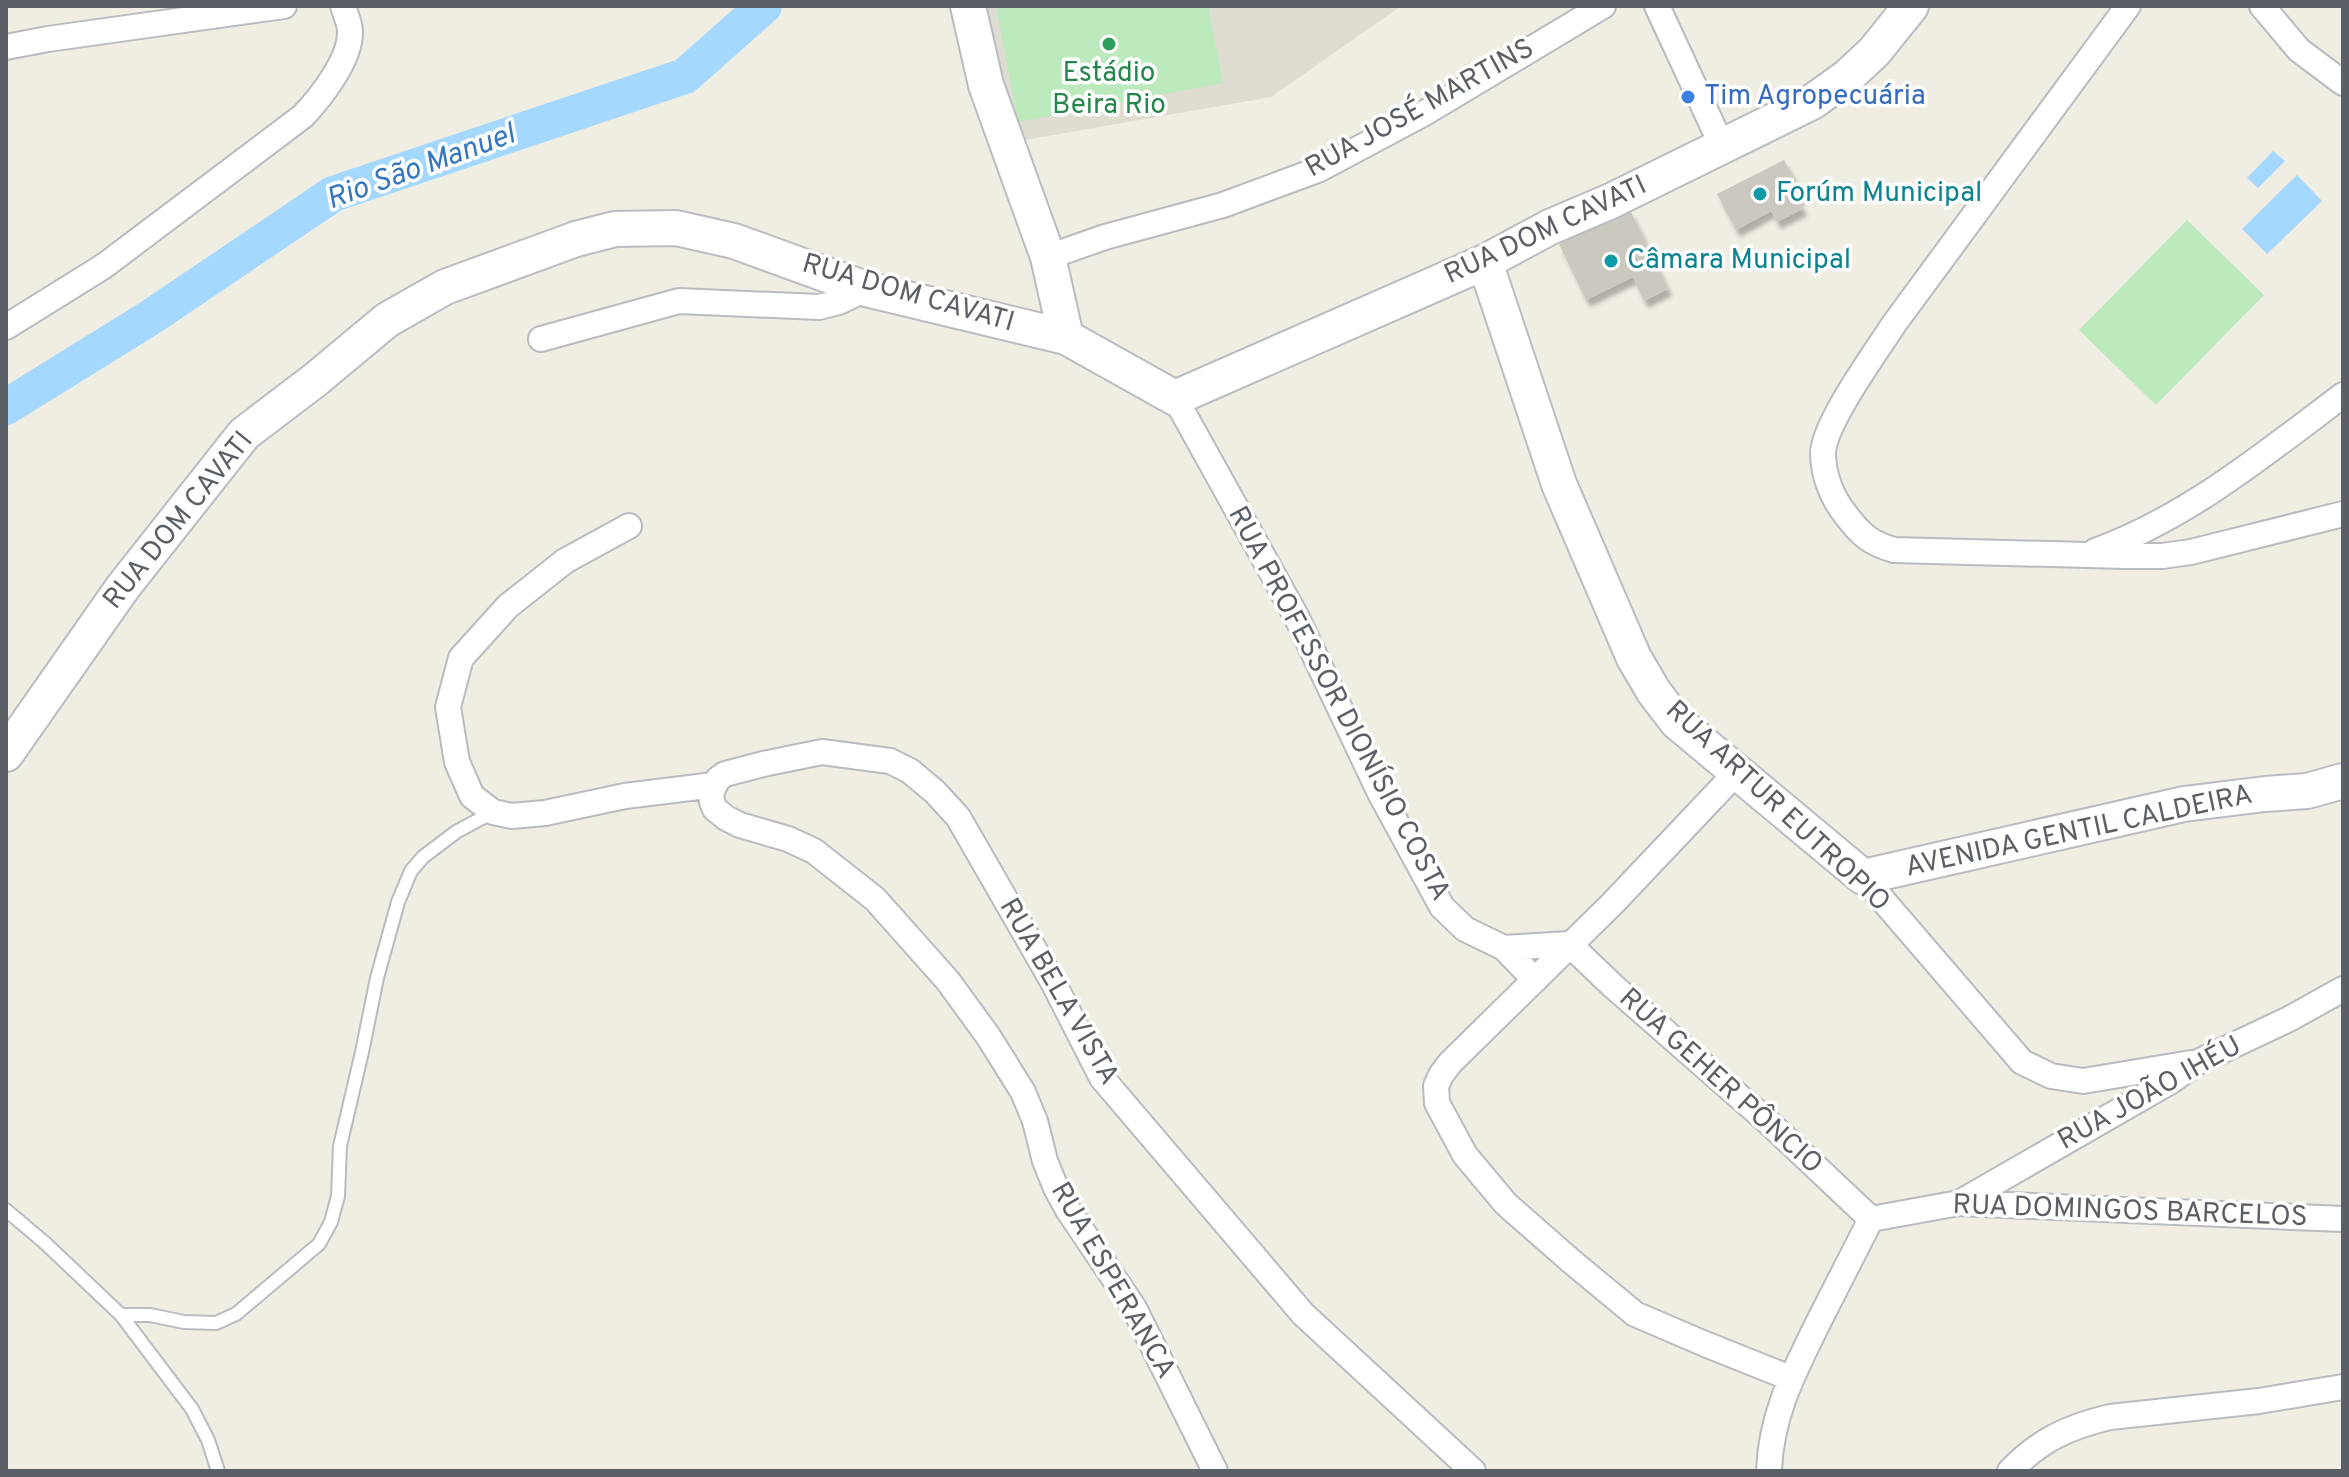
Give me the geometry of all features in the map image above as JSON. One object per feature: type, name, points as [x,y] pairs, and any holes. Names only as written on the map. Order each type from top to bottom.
[{"type":"main road","points":[[968,6],[986,85],[1048,257],[1066,337]]},
{"type":"main road","name":"RUA DOM CAVATI","points":[[6,754],[123,587],[244,434],[387,320],[445,287],[589,235],[615,229],[676,228],[734,241],[866,289],[1066,337],[1175,398],[1485,262],[1550,227],[1611,201],[1812,102],[1847,77],[1874,52],[1911,6]]},
{"type":"main road","name":"RUA ARTUR EUTROPIO","points":[[1485,262],[1559,484],[1634,658],[1654,692],[1677,722],[1863,877]]},
{"type":"main road","name":"AVENIDA GENTIL CALDEIRA","points":[[1863,877],[2184,804],[2307,791],[2343,781]]},
{"type":"street","points":[[6,47],[284,6]]},
{"type":"street","points":[[6,327],[104,266],[303,116],[326,90],[342,61],[350,31],[343,6]]},
{"type":"street","name":"RUA JOSÉ MARTINS","points":[[1048,257],[1105,237],[1223,205],[1320,169],[1423,114],[1603,6]]},
{"type":"street","points":[[1657,6],[1722,146]]},
{"type":"street","points":[[2128,6],[1894,324],[1860,375],[1830,429],[1823,451],[1826,477],[1838,505],[1856,529],[1873,544],[1894,550],[2162,556],[2191,552],[2343,514]]},
{"type":"street","points":[[2262,6],[2299,50],[2337,75]]},
{"type":"street","points":[[541,339],[679,301],[819,307],[839,302],[866,289]]},
{"type":"street","points":[[2087,554],[2123,540],[2187,506],[2343,395]]},
{"type":"street","name":"RUA PROFESSOR DIONÍSIO COSTA","points":[[1175,398],[1296,616],[1380,793],[1442,907],[1465,929],[1504,948],[1535,980]]},
{"type":"street","points":[[493,812],[472,796],[457,762],[448,707],[461,658],[519,597],[565,561],[629,526]]},
{"type":"street","name":"RUA BELA VISTA","points":[[493,812],[512,816],[545,813],[625,796],[713,794],[725,774],[822,752],[890,761],[910,771],[958,817],[1053,982],[1102,1078],[1303,1314],[1473,1471]]},
{"type":"street","points":[[1737,772],[1612,904],[1450,1063],[1436,1086],[1437,1103],[1465,1155],[1506,1204],[1604,1290],[1635,1314],[1790,1378]]},
{"type":"street","name":"RUA ESPERANCA","points":[[713,794],[726,818],[814,851],[875,899],[948,981],[1023,1092],[1056,1188],[1134,1308],[1215,1471]]},
{"type":"street","name":"RUA ARTUR EUTROPIO","points":[[1863,877],[2022,1062],[2051,1076],[2083,1081],[2198,1062]]},
{"type":"street","points":[[1504,948],[1569,944]]},
{"type":"street","name":"RUA GEHER PÔNCIO","points":[[1569,944],[1766,1120],[1871,1219]]},
{"type":"street","name":"RUA JOÃO IHÉU","points":[[1959,1203],[2171,1081],[2198,1062],[2289,1019],[2343,989]]},
{"type":"street","name":"RUA DOMINGOS BARCELOS","points":[[1871,1219],[1959,1203],[2337,1215]]},
{"type":"street","points":[[1769,1471],[1779,1408],[1790,1378],[1871,1219]]},
{"type":"street","points":[[2010,1471],[2030,1450],[2086,1423],[2110,1417],[2259,1401],[2343,1387]]},
{"type":"lane","points":[[121,1315],[150,1315],[184,1322],[216,1323],[236,1314],[319,1244],[331,1222],[338,1196],[340,1146],[377,978],[398,902],[411,871],[423,857],[456,832],[493,812]]},
{"type":"lane","points":[[6,1210],[121,1315],[192,1409],[208,1440],[218,1471]]},
{"type":"shaded area","points":[[986,6],[1401,6],[1271,97],[1019,141]]},
{"type":"green space","name":"Estádio Beira Rio","points":[[996,6],[1208,6],[1223,83],[1018,122]]},
{"type":"green space","points":[[2187,220],[2264,295],[2156,405],[2079,330]]},
{"type":"water","points":[[2273,151],[2285,161],[2258,188],[2247,178]]},
{"type":"water","points":[[2297,175],[2322,201],[2267,254],[2242,229]]},
{"type":"building","name":"Forúm Municipal","points":[[1784,160],[1803,195],[1797,198],[1803,209],[1777,222],[1771,211],[1736,230],[1717,194]]},
{"type":"building","name":"Câmara Municipal","points":[[1630,210],[1668,289],[1644,301],[1633,277],[1586,300],[1559,244]]},
{"type":"waterway","name":"Rio São Manuel","points":[[6,407],[151,317],[333,194],[685,76],[764,6]]},
{"type":"place","name":"Estádio Beira Rio","points":[[1109,44]]},
{"type":"place","name":"Tim Agropecuária","points":[[1688,97]]},
{"type":"place","name":"Forúm Municipal","points":[[1760,194]]},
{"type":"place","name":"Câmara Municipal","points":[[1611,261]]}]
